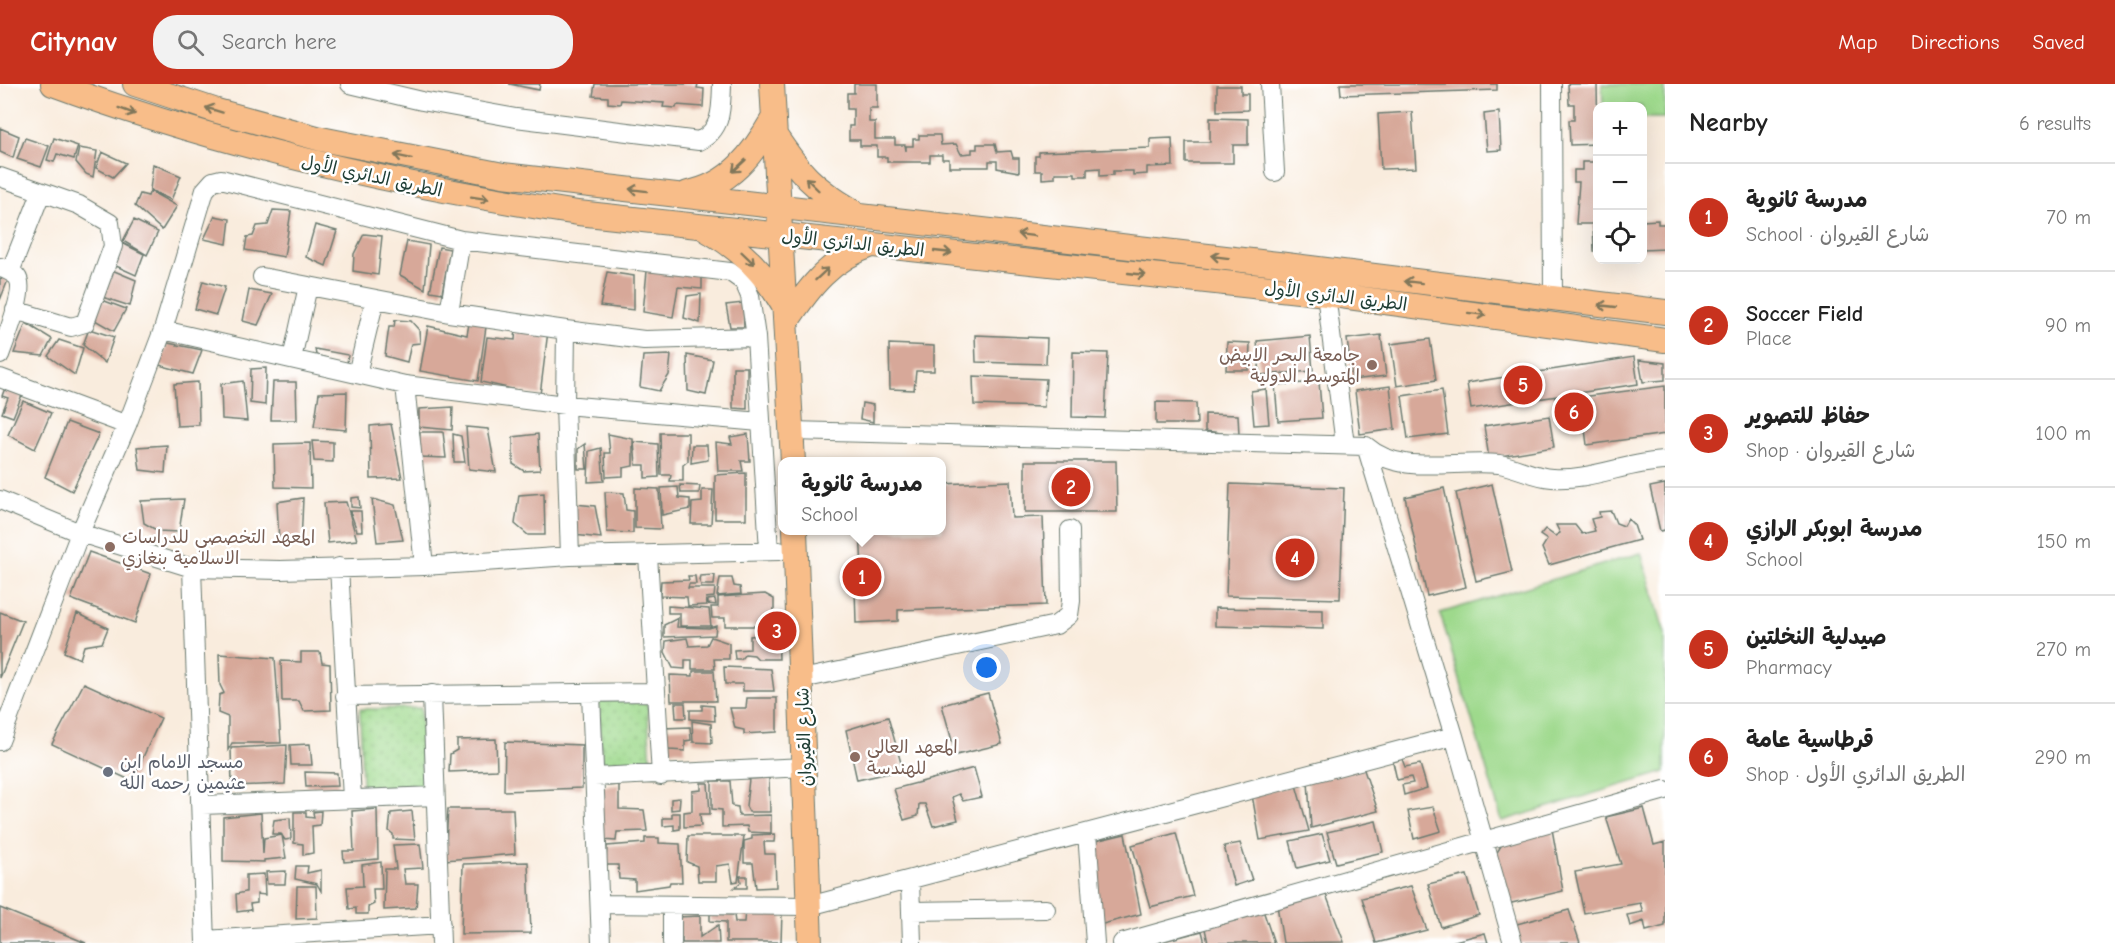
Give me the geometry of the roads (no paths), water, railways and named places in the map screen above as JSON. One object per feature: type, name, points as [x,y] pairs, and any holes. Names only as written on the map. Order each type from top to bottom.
[{"type":"main road","name":"الطريق الدائري الأول","points":[[53,84],[177,127],[318,165],[470,196],[578,213],[1326,294],[1665,340]]},
{"type":"main road","name":"الطريق الدائري الأول","points":[[135,84],[229,114],[409,158],[503,175],[780,205],[1665,312]]},
{"type":"main road","points":[[772,84],[793,457]]},
{"type":"main road","points":[[675,195],[698,191],[737,170],[773,127]]},
{"type":"main road","points":[[773,127],[794,165],[813,185],[861,215]]},
{"type":"main road","points":[[700,226],[742,252],[765,276],[786,315]]},
{"type":"main road","points":[[786,315],[827,269],[850,254],[875,244]]},
{"type":"main road","name":"شارع القيروان","points":[[795,541],[802,679],[810,943]]},
{"type":"street","points":[[350,84],[422,101],[516,118],[699,141],[716,129],[721,114],[722,84]]},
{"type":"street","points":[[1270,84],[1275,172]]},
{"type":"street","points":[[1552,84],[1555,244],[1553,300]]},
{"type":"street","points":[[0,177],[79,205],[105,218],[110,223],[113,232],[113,246],[85,324],[71,327],[15,310]]},
{"type":"street","points":[[0,741],[80,533],[127,425],[163,330],[204,190],[213,181],[221,179],[461,240],[730,272],[744,282],[750,296],[756,337],[769,551]]},
{"type":"street","points":[[0,355],[15,310],[19,283],[17,277],[5,270],[41,193]]},
{"type":"street","points":[[449,313],[461,240]]},
{"type":"street","points":[[262,277],[449,313],[644,340],[756,337]]},
{"type":"street","points":[[292,359],[308,286]]},
{"type":"street","points":[[1326,294],[1345,445]]},
{"type":"street","points":[[357,374],[375,299]]},
{"type":"street","points":[[163,330],[405,385],[565,405],[760,422]]},
{"type":"street","points":[[566,330],[565,405],[570,556]]},
{"type":"street","points":[[0,378],[127,425]]},
{"type":"street","points":[[405,385],[424,566]]},
{"type":"street","points":[[792,430],[1366,446],[1378,457],[1396,461],[1497,464],[1551,478],[1577,477],[1665,461]]},
{"type":"street","points":[[1366,446],[1454,736],[1513,943]]},
{"type":"street","points":[[0,500],[80,533],[192,568],[280,570],[424,566],[570,556],[769,551],[795,541]]},
{"type":"street","points":[[802,679],[1056,625],[1069,615],[1070,530]]},
{"type":"street","points":[[648,555],[654,692],[661,776]]},
{"type":"street","points":[[339,567],[352,798]]},
{"type":"street","points":[[192,568],[205,942],[441,934],[432,694]]},
{"type":"street","points":[[345,696],[654,692]]},
{"type":"street","points":[[591,694],[601,943]]},
{"type":"street","points":[[600,904],[809,906],[1454,736]]},
{"type":"street","points":[[594,777],[661,776],[805,767]]},
{"type":"street","points":[[1122,943],[1665,790]]},
{"type":"street","points":[[202,805],[435,796]]},
{"type":"street","points":[[1087,833],[1095,943]]},
{"type":"street","points":[[910,881],[912,943]]},
{"type":"street","points":[[672,905],[672,943]]},
{"type":"street","points":[[912,911],[1046,909]]},
{"type":"place","name":"جامعة البحر الابيض المتوسط الدولية","points":[[1372,365]]},
{"type":"place","name":"صيدلية النخلتين","points":[[1523,385]]},
{"type":"place","name":"قرطاسية عامة","points":[[1574,412]]},
{"type":"place","name":"Soccer Field","points":[[1071,487]]},
{"type":"place","name":"المعهد التخصصي للدراسات الاسلامية بنغازي","points":[[110,547]]},
{"type":"place","name":"مدرسة ابوبكر الرازي","points":[[1295,558]]},
{"type":"place","name":"مدرسة ثانوية","points":[[862,577]]},
{"type":"place","name":"حفاظ للتصوير","points":[[777,631]]},
{"type":"place","name":"المعهد العالي للهندسة","points":[[855,757]]},
{"type":"place","name":"مسجد الامام ابن عثيمين رحمه الله","points":[[108,772]]}]
